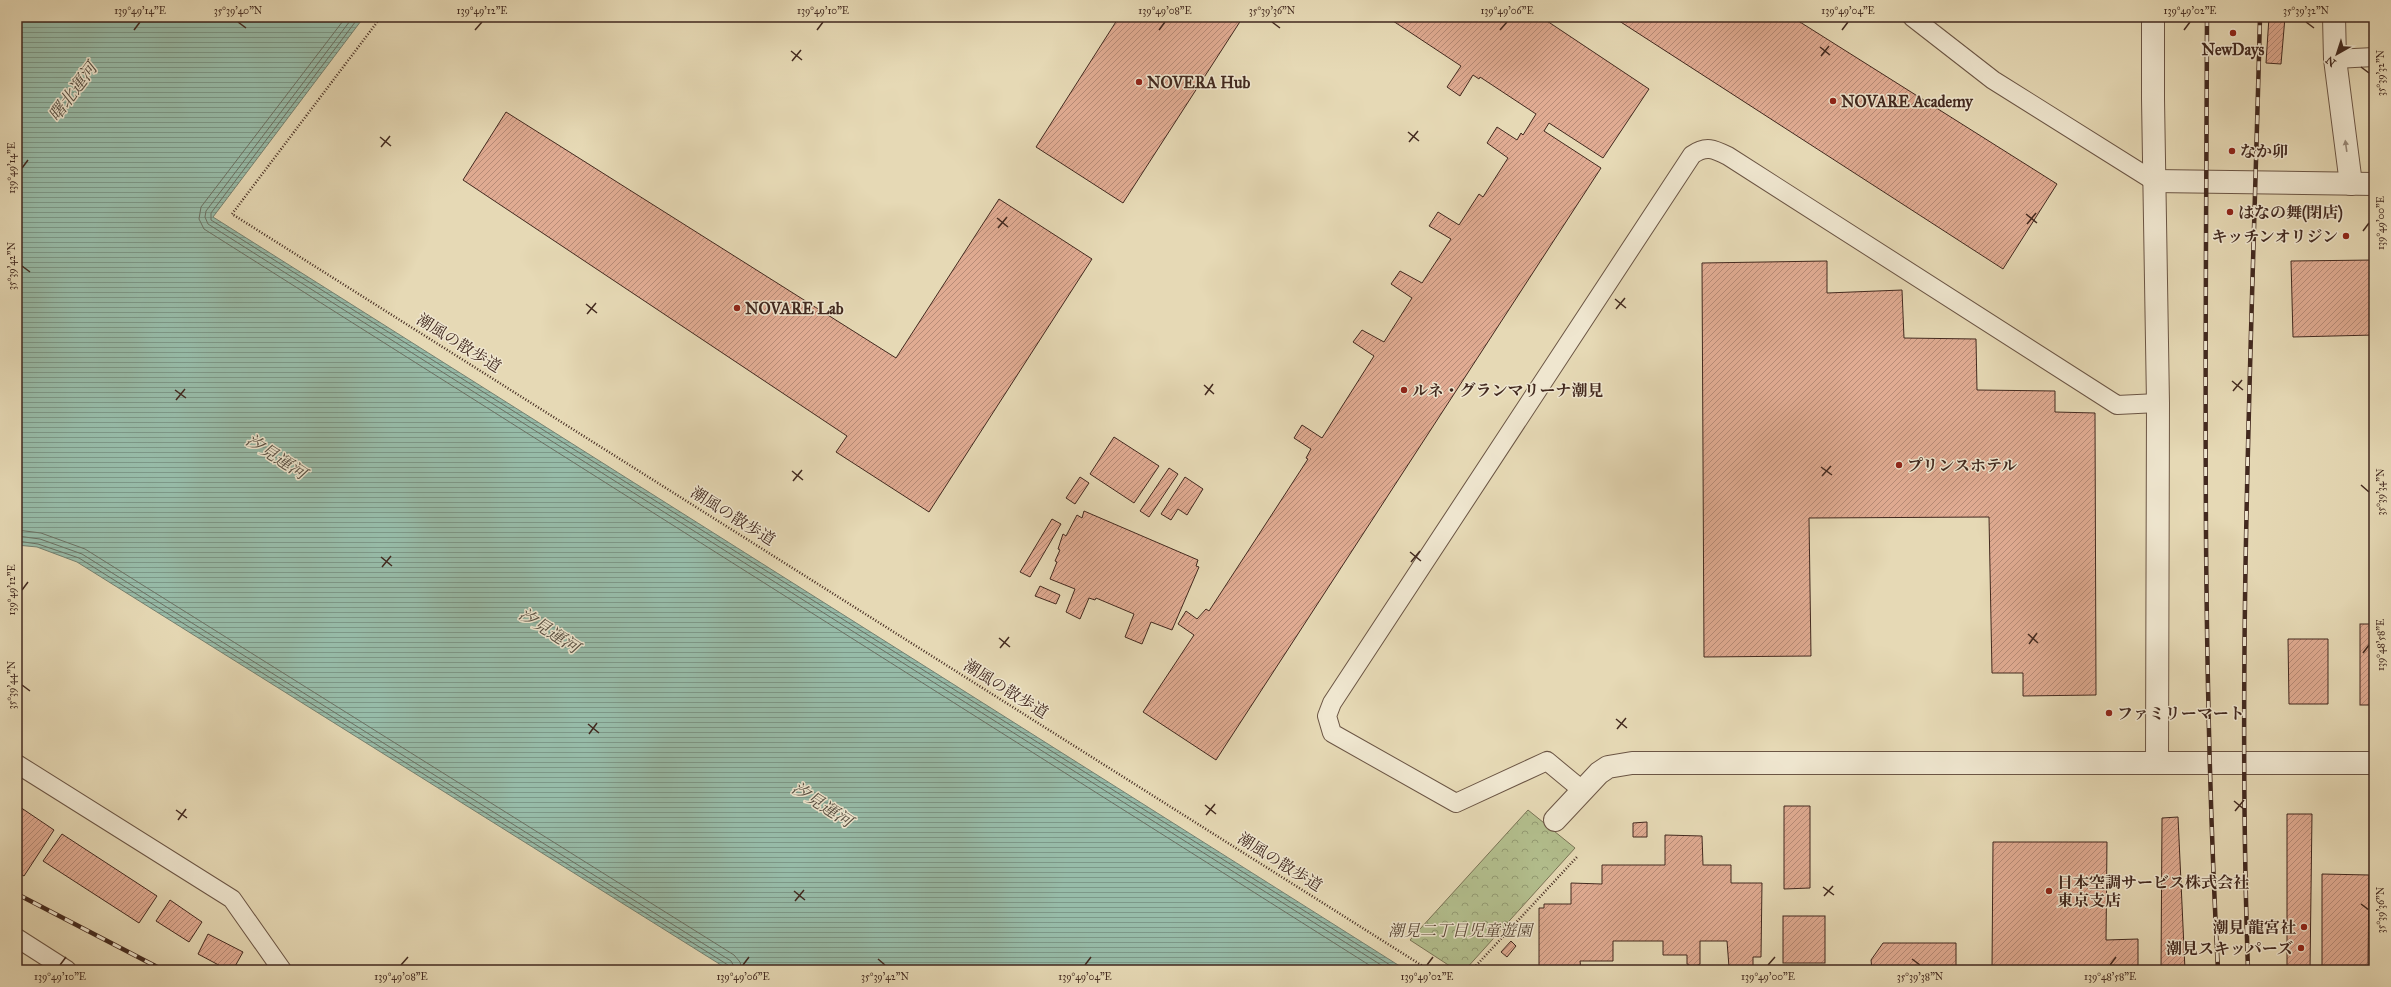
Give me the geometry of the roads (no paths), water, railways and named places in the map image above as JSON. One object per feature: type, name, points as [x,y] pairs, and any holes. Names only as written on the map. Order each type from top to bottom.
[{"type":"street","points":[[2153,17],[2158,403],[2157,762]]},
{"type":"street","points":[[2334,17],[2335,59],[2351,184]]},
{"type":"street","points":[[2154,181],[2374,184]]},
{"type":"street","points":[[1555,820],[1599,772],[1608,767],[1632,762],[2374,763]]},
{"type":"lane","points":[[1912,17],[1993,80],[2154,181]]},
{"type":"lane","points":[[2335,59],[2374,57]]},
{"type":"lane","points":[[1582,790],[1547,761],[1456,803],[1332,733],[1326,716],[1340,690],[1688,162],[1702,148],[1713,148],[1728,156],[2117,404],[2158,403]]},
{"type":"lane","points":[[17,764],[232,900],[282,970]]},
{"type":"lane","points":[[17,938],[67,970]]},
{"type":"water","points":[[17,17],[364,17],[213,217],[1406,970],[729,970],[77,562],[37,547],[17,545]]},
{"type":"railway","points":[[2207,17],[2207,613],[2209,732],[2218,970]]},
{"type":"railway","points":[[2248,970],[2245,851],[2245,613],[2260,17]]},
{"type":"railway","points":[[17,894],[163,970]]},
{"type":"place","name":"NewDays","points":[[2233,33]]},
{"type":"place","name":"NOVERA Hub","points":[[1139,82]]},
{"type":"place","name":"NOVARE Academy","points":[[1833,101]]},
{"type":"place","name":"なか卯","points":[[2232,151]]},
{"type":"place","name":"はなの舞(閉店)","points":[[2230,212]]},
{"type":"place","name":"キッチンオリジン","points":[[2346,236]]},
{"type":"place","name":"NOVARE Lab","points":[[737,308]]},
{"type":"place","name":"ルネ・グランマリーナ潮見","points":[[1404,390]]},
{"type":"place","name":"プリンスホテル","points":[[1899,465]]},
{"type":"place","name":"ファミリーマート","points":[[2109,713]]},
{"type":"place","name":"日本空調サービス株式会社 東京支店","points":[[2049,891]]},
{"type":"place","name":"潮見 龍宮社","points":[[2304,927]]},
{"type":"place","name":"潮見スキッパーズ","points":[[2301,948]]},
{"type":"water label","name":"曙北運河","points":[[73,92]]},
{"type":"water label","name":"汐見運河","points":[[276,457]]},
{"type":"water label","name":"汐見運河","points":[[549,631]]},
{"type":"water label","name":"汐見運河","points":[[822,805]]},
{"type":"park label","name":"潮見二丁目児童遊園","points":[[1460,930]]}]
